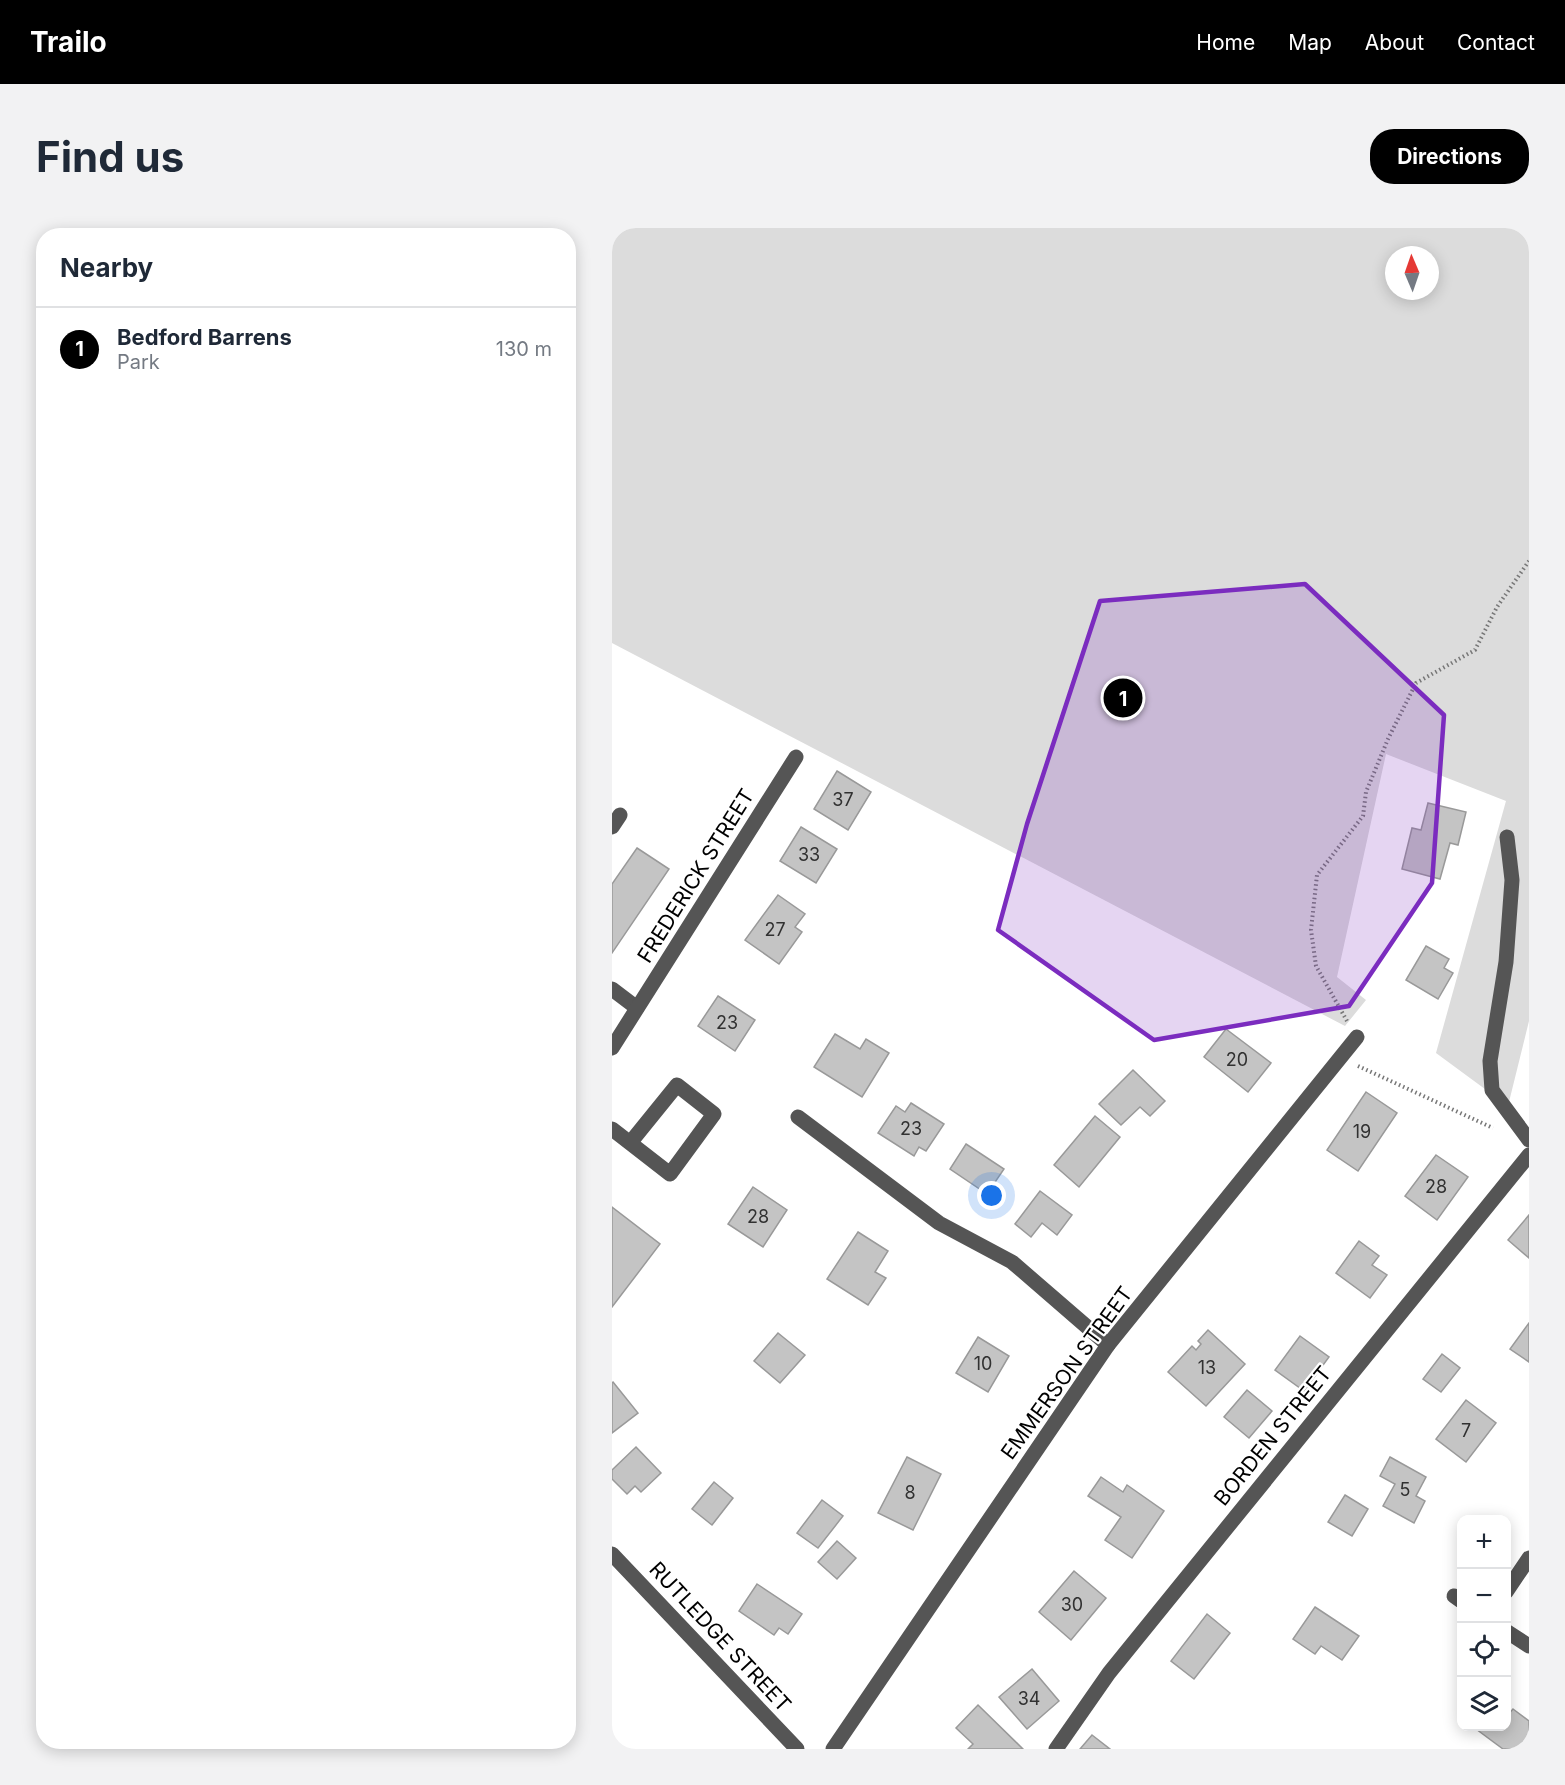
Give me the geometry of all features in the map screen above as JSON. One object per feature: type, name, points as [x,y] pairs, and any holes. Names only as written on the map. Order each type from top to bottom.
[{"type":"street","name":"FREDERICK STREET","points":[[612,1048],[796,757]]},
{"type":"street","points":[[1507,837],[1512,880],[1506,962],[1490,1061],[1492,1090],[1529,1140]]},
{"type":"street","points":[[612,989],[637,1008]]},
{"type":"street","name":"EMMERSON STREET","points":[[833,1749],[1108,1345],[1357,1036]]},
{"type":"street","points":[[612,1129],[630,1143],[670,1174],[714,1114],[677,1085],[630,1143]]},
{"type":"street","points":[[798,1117],[939,1223],[1012,1262],[1108,1345]]},
{"type":"street","name":"BORDEN STREET","points":[[1056,1749],[1108,1673],[1529,1155]]},
{"type":"street","name":"RUTLEDGE STREET","points":[[612,1554],[797,1749]]},
{"type":"street","points":[[1511,1585],[1529,1558]]},
{"type":"street","points":[[1511,1634],[1529,1646]]},
{"type":"path","points":[[1357,1036],[1316,966],[1311,930],[1317,875],[1363,816],[1366,792],[1416,683],[1475,650],[1497,607],[1529,561]]},
{"type":"path","points":[[1339,1058],[1497,1131]]},
{"type":"highlighted area","points":[[1305,584],[1444,715],[1432,883],[1349,1006],[1154,1040],[998,930],[1027,824],[1100,601]]},
{"type":"shaded area","points":[[612,228],[1529,228],[1529,1021],[1508,1106],[1436,1053],[1506,801],[1386,754],[1337,977],[1366,1000],[1345,1026],[612,643]]},
{"type":"building","points":[[837,771],[871,792],[848,830],[814,809]]},
{"type":"building","points":[[1428,803],[1466,812],[1458,845],[1450,843],[1440,879],[1402,869],[1412,828],[1421,830]]},
{"type":"building","points":[[801,827],[837,849],[816,883],[780,861]]},
{"type":"building","points":[[637,848],[669,869],[612,953],[612,884]]},
{"type":"building","points":[[778,895],[805,914],[795,927],[802,932],[779,964],[745,940]]},
{"type":"building","points":[[1426,946],[1449,959],[1444,968],[1453,973],[1438,999],[1406,980]]},
{"type":"building","points":[[718,996],[755,1020],[735,1051],[698,1026]]},
{"type":"building","points":[[1226,1029],[1271,1063],[1248,1092],[1204,1057]]},
{"type":"building","points":[[835,1034],[860,1049],[866,1039],[889,1053],[862,1097],[814,1067]]},
{"type":"building","points":[[1133,1070],[1165,1101],[1150,1116],[1140,1107],[1121,1125],[1099,1104]]},
{"type":"building","points":[[1366,1092],[1397,1113],[1358,1171],[1327,1150]]},
{"type":"building","points":[[911,1103],[944,1124],[926,1151],[919,1147],[914,1156],[878,1133],[896,1106],[905,1112]]},
{"type":"building","points":[[1095,1116],[1120,1137],[1079,1187],[1054,1165]]},
{"type":"building","points":[[966,1144],[1004,1169],[987,1194],[950,1169]]},
{"type":"building","points":[[1436,1155],[1468,1177],[1437,1220],[1405,1196]]},
{"type":"building","points":[[753,1187],[787,1210],[763,1247],[728,1224]]},
{"type":"building","points":[[1040,1191],[1072,1215],[1057,1235],[1042,1223],[1031,1237],[1015,1224]]},
{"type":"building","points":[[612,1207],[660,1244],[612,1307]]},
{"type":"building","points":[[1529,1215],[1529,1258],[1508,1240]]},
{"type":"building","points":[[858,1232],[888,1251],[875,1272],[886,1278],[868,1305],[827,1279]]},
{"type":"building","points":[[1359,1241],[1379,1256],[1372,1265],[1387,1275],[1370,1298],[1336,1273]]},
{"type":"building","points":[[1529,1323],[1529,1362],[1510,1349]]},
{"type":"building","points":[[1208,1330],[1245,1364],[1206,1406],[1168,1372],[1192,1346],[1196,1350],[1201,1344],[1198,1341]]},
{"type":"building","points":[[778,1333],[805,1355],[780,1383],[754,1361]]},
{"type":"building","points":[[1300,1336],[1329,1357],[1304,1391],[1275,1370]]},
{"type":"building","points":[[978,1337],[1009,1356],[988,1392],[956,1373]]},
{"type":"building","points":[[1442,1354],[1460,1368],[1441,1392],[1423,1379]]},
{"type":"building","points":[[612,1383],[638,1413],[612,1433]]},
{"type":"building","points":[[1247,1390],[1272,1411],[1249,1438],[1224,1417]]},
{"type":"building","points":[[1466,1400],[1496,1423],[1466,1462],[1436,1439]]},
{"type":"building","points":[[636,1447],[661,1473],[641,1492],[635,1486],[627,1494],[612,1479],[612,1470]]},
{"type":"building","points":[[907,1457],[941,1474],[913,1530],[878,1513]]},
{"type":"building","points":[[1390,1457],[1426,1477],[1416,1496],[1425,1501],[1414,1523],[1383,1506],[1395,1484],[1380,1476]]},
{"type":"building","points":[[1101,1477],[1123,1492],[1127,1485],[1164,1511],[1132,1558],[1105,1540],[1121,1517],[1088,1496]]},
{"type":"building","points":[[714,1482],[733,1498],[712,1525],[692,1509]]},
{"type":"building","points":[[1345,1495],[1368,1509],[1352,1536],[1328,1522]]},
{"type":"building","points":[[822,1500],[843,1516],[818,1548],[797,1533]]},
{"type":"building","points":[[837,1541],[856,1558],[837,1579],[818,1562]]},
{"type":"building","points":[[1074,1571],[1106,1598],[1071,1640],[1039,1612]]},
{"type":"building","points":[[757,1584],[802,1614],[788,1634],[779,1628],[774,1635],[739,1611]]},
{"type":"building","points":[[1315,1607],[1359,1636],[1342,1660],[1321,1646],[1315,1654],[1293,1639]]},
{"type":"building","points":[[1207,1614],[1230,1633],[1194,1679],[1171,1661]]},
{"type":"building","points":[[1032,1669],[1059,1701],[1027,1729],[999,1697]]},
{"type":"building","points":[[978,1705],[1023,1749],[968,1749],[973,1744],[956,1728]]},
{"type":"building","points":[[1513,1709],[1529,1721],[1529,1742],[1527,1745],[1523,1742],[1518,1749],[1503,1749],[1479,1731],[1511,1731]]},
{"type":"building","points":[[1092,1735],[1110,1749],[1080,1749]]},
{"type":"place","name":"Bedford Barrens","points":[[1123,698]]}]
